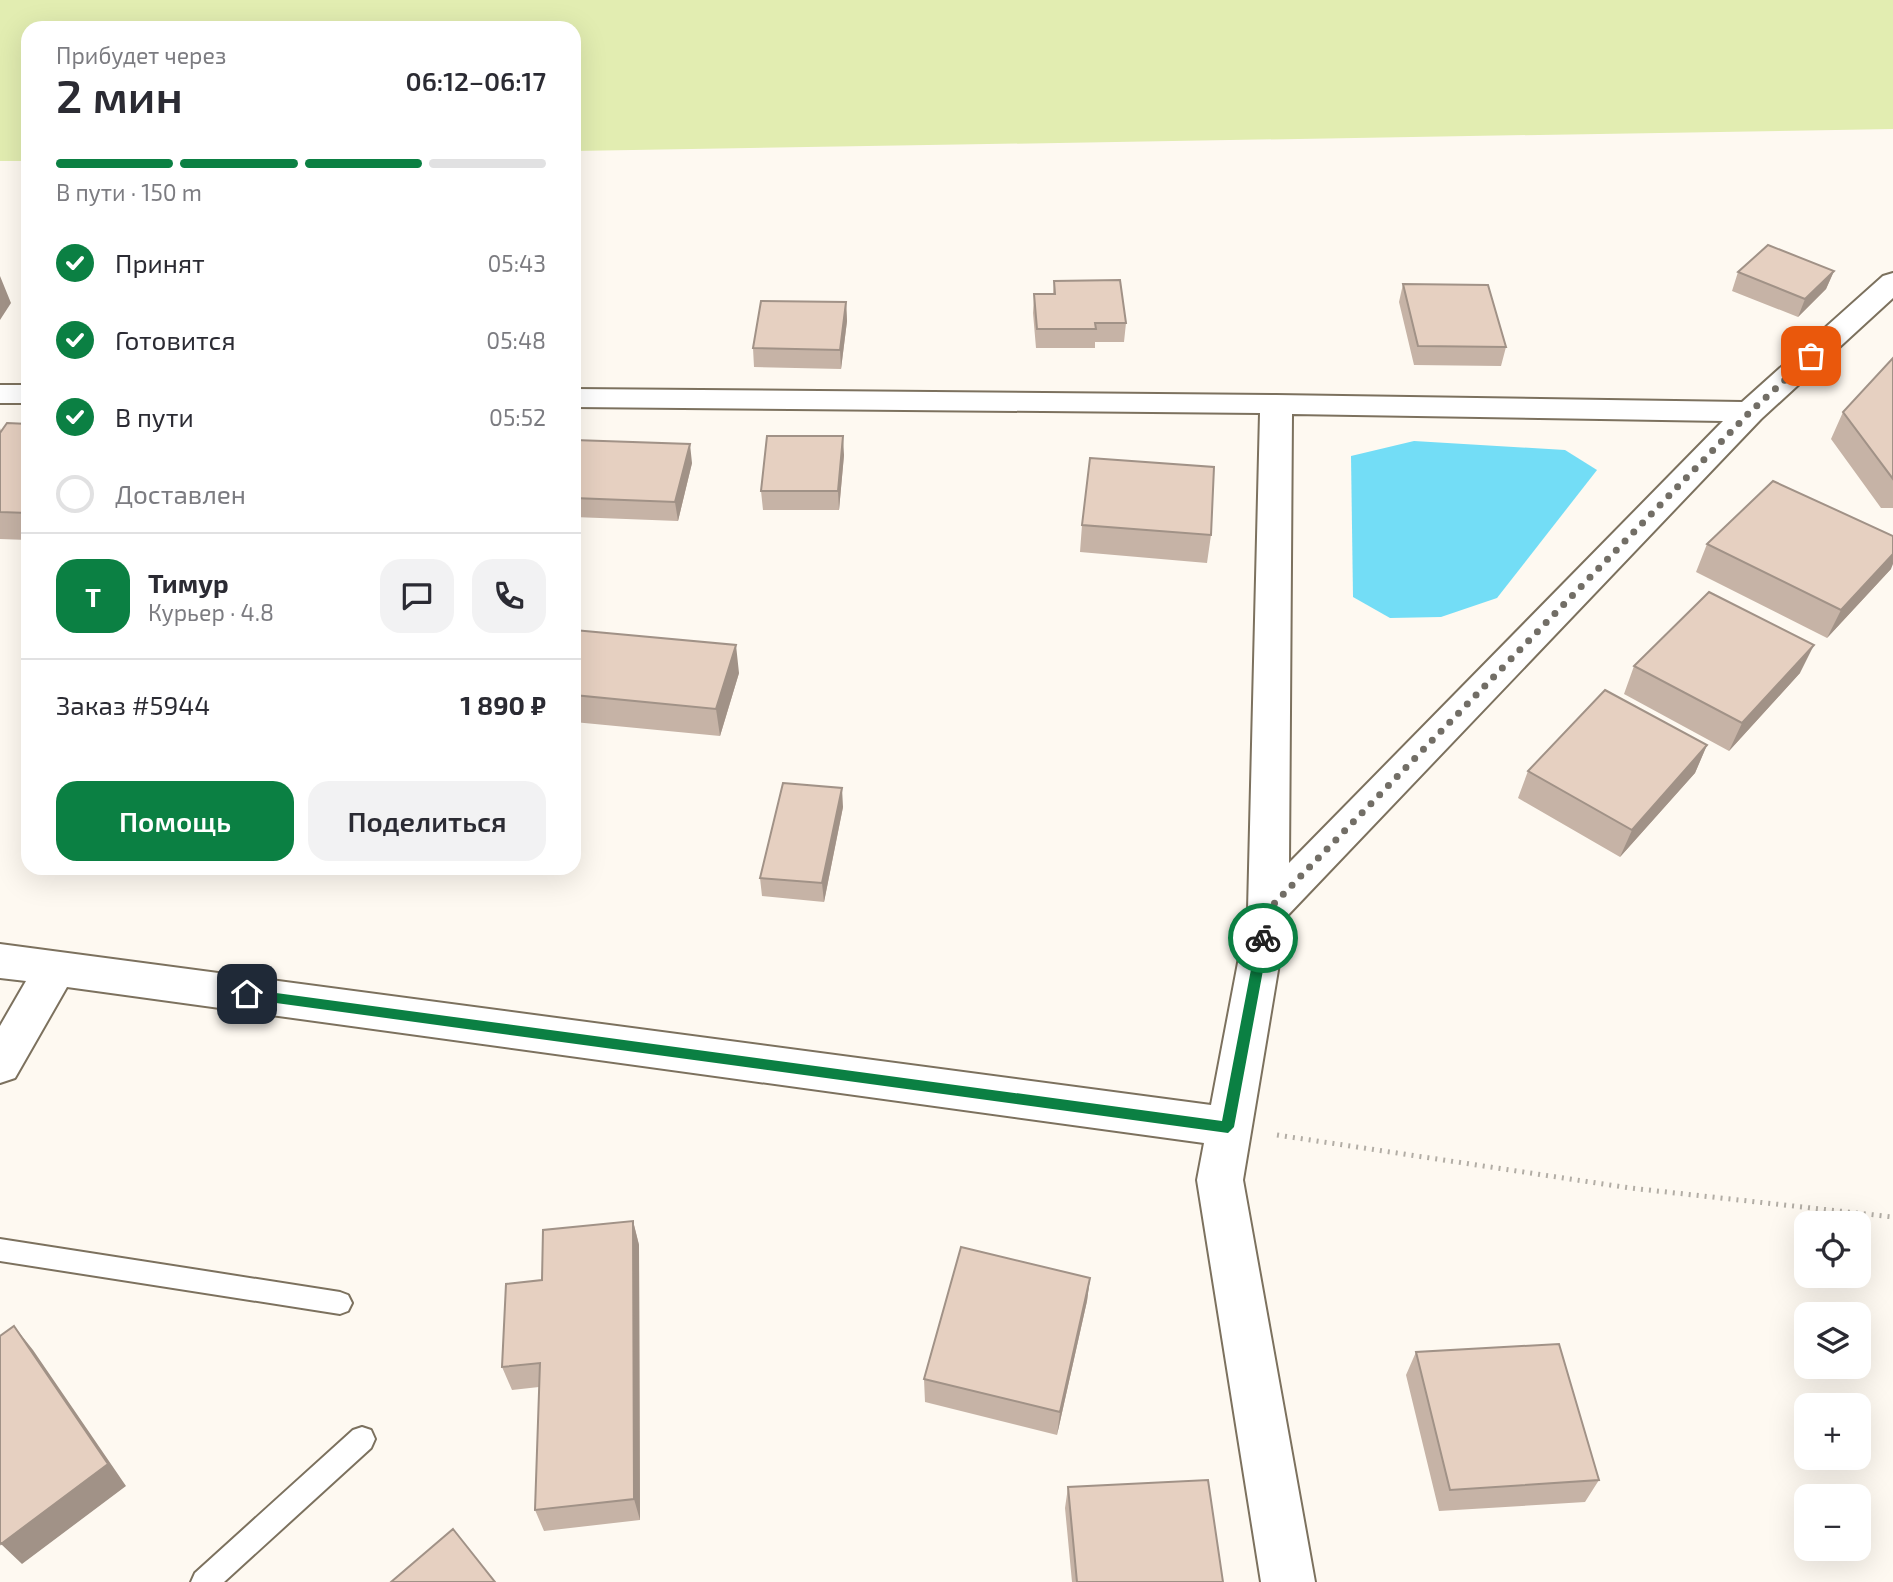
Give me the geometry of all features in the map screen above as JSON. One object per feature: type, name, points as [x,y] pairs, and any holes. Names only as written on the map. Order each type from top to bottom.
[{"type":"street","points":[[1268,910],[1750,412],[1893,282]]},
{"type":"street","points":[[0,394],[21,394]]},
{"type":"street","points":[[581,398],[1276,404],[1750,412]]},
{"type":"street","points":[[1276,404],[1268,910],[1220,1180],[1288,1582]]},
{"type":"street","points":[[0,961],[1228,1127]]},
{"type":"street","points":[[0,1065],[56,968]]},
{"type":"lane","points":[[0,1250],[340,1303]]},
{"type":"lane","points":[[204,1582],[362,1439]]},
{"type":"path","points":[[1228,1127],[1630,1188],[1893,1217]]},
{"type":"green space","points":[[0,0],[1893,0],[1893,129],[581,151],[581,21],[21,21],[21,161],[0,161]]},
{"type":"water","points":[[1414,441],[1565,450],[1597,470],[1497,598],[1441,617],[1390,618],[1353,597],[1351,456]]},
{"type":"building","points":[[1768,245],[1834,271],[1805,299],[1738,272]]},
{"type":"building","points":[[1120,280],[1126,323],[1095,323],[1096,329],[1037,329],[1034,294],[1055,294],[1054,281]]},
{"type":"building","points":[[1403,284],[1488,285],[1506,347],[1418,346]]},
{"type":"building","points":[[761,301],[846,302],[840,350],[753,348]]},
{"type":"building","points":[[1893,358],[1893,479],[1843,412]]},
{"type":"building","points":[[7,423],[21,424],[21,513],[0,512],[0,433]]},
{"type":"building","points":[[767,436],[843,436],[838,491],[761,491]]},
{"type":"building","points":[[581,440],[690,444],[675,502],[581,498]]},
{"type":"building","points":[[1090,458],[1214,467],[1211,535],[1082,525]]},
{"type":"building","points":[[1773,481],[1893,536],[1893,554],[1841,610],[1707,544]]},
{"type":"building","points":[[1709,592],[1814,645],[1742,723],[1634,666]]},
{"type":"building","points":[[581,631],[736,645],[716,709],[581,696]]},
{"type":"building","points":[[1605,690],[1707,745],[1632,830],[1528,771]]},
{"type":"building","points":[[783,783],[842,788],[822,883],[760,878]]},
{"type":"building","points":[[633,1221],[634,1499],[535,1510],[540,1363],[502,1367],[506,1284],[542,1280],[543,1230]]},
{"type":"building","points":[[961,1247],[1090,1278],[1060,1412],[924,1379]]},
{"type":"building","points":[[14,1326],[108,1464],[1,1544],[0,1336]]},
{"type":"building","points":[[1559,1344],[1599,1480],[1450,1490],[1416,1352]]},
{"type":"building","points":[[1208,1480],[1223,1582],[1077,1582],[1068,1487]]},
{"type":"building","points":[[453,1529],[495,1582],[391,1582]]},
{"type":"way so far","points":[[1263,938],[1268,910],[1750,412],[1811,356]]},
{"type":"route","points":[[247,994],[1228,1127],[1263,938]]}]
